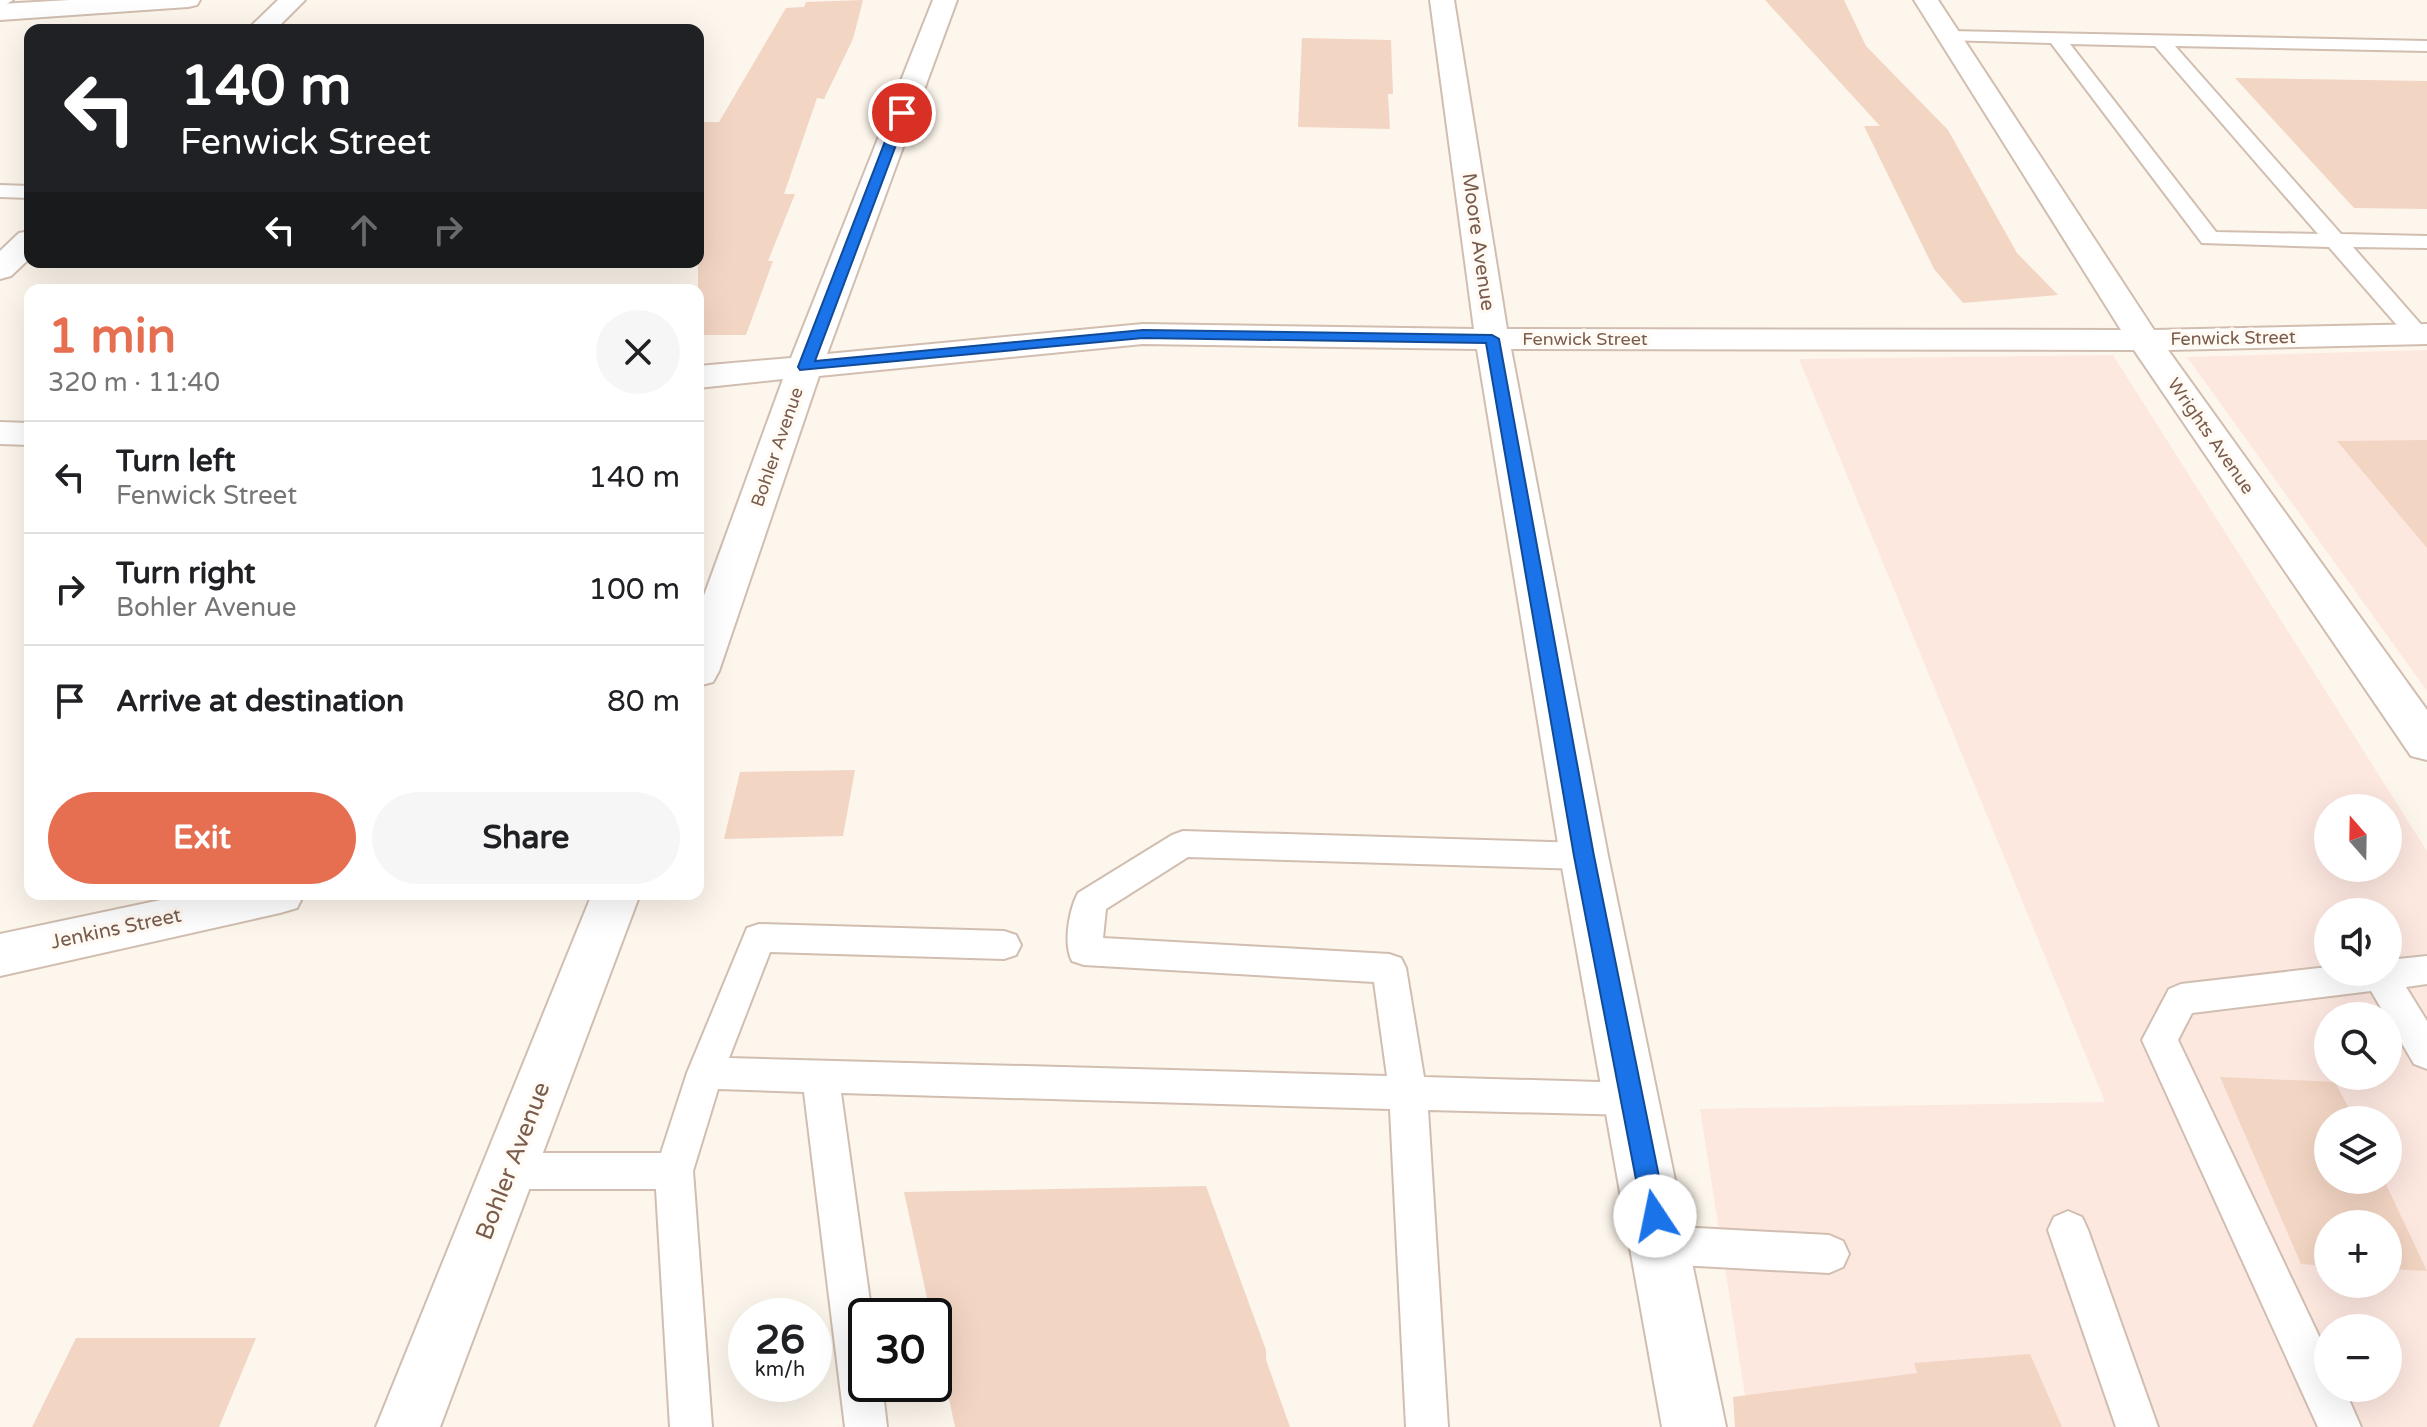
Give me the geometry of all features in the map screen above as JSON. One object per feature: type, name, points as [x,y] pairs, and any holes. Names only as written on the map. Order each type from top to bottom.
[{"type":"street","points":[[0,12],[188,0]]},
{"type":"street","points":[[267,24],[293,0]]},
{"type":"street","name":"Bohler Avenue","points":[[704,654],[805,367],[945,0]]},
{"type":"street","name":"Moore Avenue","points":[[1442,0],[1492,339],[1584,856],[1694,1427]]},
{"type":"street","name":"Wrights Avenue","points":[[1926,0],[2144,340],[2427,744]]},
{"type":"street","points":[[0,269],[24,246]]},
{"type":"street","name":"Fenwick Street","points":[[704,376],[1143,334],[1492,339],[2144,340],[2422,334]]},
{"type":"street","points":[[0,433],[24,434]]},
{"type":"street","name":"Jenkins Street","points":[[0,955],[252,900]]},
{"type":"street","name":"Bohler Avenue","points":[[408,1427],[614,900]]},
{"type":"lane","points":[[1949,36],[2427,46]]},
{"type":"lane","points":[[2056,38],[2210,238],[2427,242]]},
{"type":"lane","points":[[2160,40],[2334,240],[2422,334]]},
{"type":"lane","points":[[0,191],[24,192]]},
{"type":"lane","points":[[1427,1427],[1408,1093],[1389,968],[1084,951],[1090,902],[1183,844],[1584,856]]},
{"type":"lane","points":[[691,1427],[674,1171],[705,1073],[759,938],[1004,945]]},
{"type":"lane","points":[[2402,973],[2427,970]]},
{"type":"lane","points":[[2314,983],[2181,999],[2160,1040],[2340,1427]]},
{"type":"lane","points":[[2387,986],[2427,1053]]},
{"type":"lane","points":[[705,1073],[1633,1099]]},
{"type":"lane","points":[[821,1077],[866,1427]]},
{"type":"lane","points":[[509,1171],[674,1171]]},
{"type":"lane","points":[[2068,1230],[2137,1427]]},
{"type":"lane","points":[[1660,1245],[1829,1254]]},
{"type":"shaded area","points":[[2427,350],[2427,691],[2187,357]]},
{"type":"shaded area","points":[[2113,355],[2391,794],[2314,794],[2314,882],[2402,882],[2402,812],[2427,851],[2427,1427],[1750,1427],[1700,1109],[2105,1102],[1799,359]]},
{"type":"building","points":[[863,0],[853,39],[824,99],[817,98],[784,194],[795,194],[768,261],[773,261],[746,335],[704,335],[704,284],[698,284],[698,268],[704,268],[704,122],[719,122],[786,8],[804,7],[806,2]]},
{"type":"building","points":[[1765,0],[1844,0],[1866,46],[1948,130],[2017,253],[2058,295],[1963,303],[1934,269],[1864,126],[1880,126]]},
{"type":"building","points":[[1302,38],[1391,40],[1393,94],[1388,94],[1390,129],[1298,127]]},
{"type":"building","points":[[2235,78],[2427,81],[2427,209],[2354,208]]},
{"type":"building","points":[[2427,440],[2427,548],[2337,441]]},
{"type":"building","points":[[855,770],[843,836],[724,839],[740,772]]},
{"type":"building","points":[[2220,1077],[2314,1081],[2314,1090],[2339,1090],[2348,1106],[2314,1106],[2314,1194],[2391,1194],[2398,1210],[2314,1210],[2314,1265],[2301,1264]]},
{"type":"building","points":[[1206,1186],[1266,1350],[1266,1360],[1290,1427],[955,1427],[950,1402],[952,1298],[927,1298],[904,1192]]},
{"type":"building","points":[[2402,1218],[2427,1271],[2402,1270]]},
{"type":"building","points":[[76,1338],[256,1338],[219,1427],[32,1427]]},
{"type":"building","points":[[2030,1354],[2062,1427],[1735,1427],[1733,1397],[1917,1373],[1914,1363]]},
{"type":"route","points":[[902,113],[805,367],[1143,334],[1492,339],[1584,856],[1655,1216]]}]
